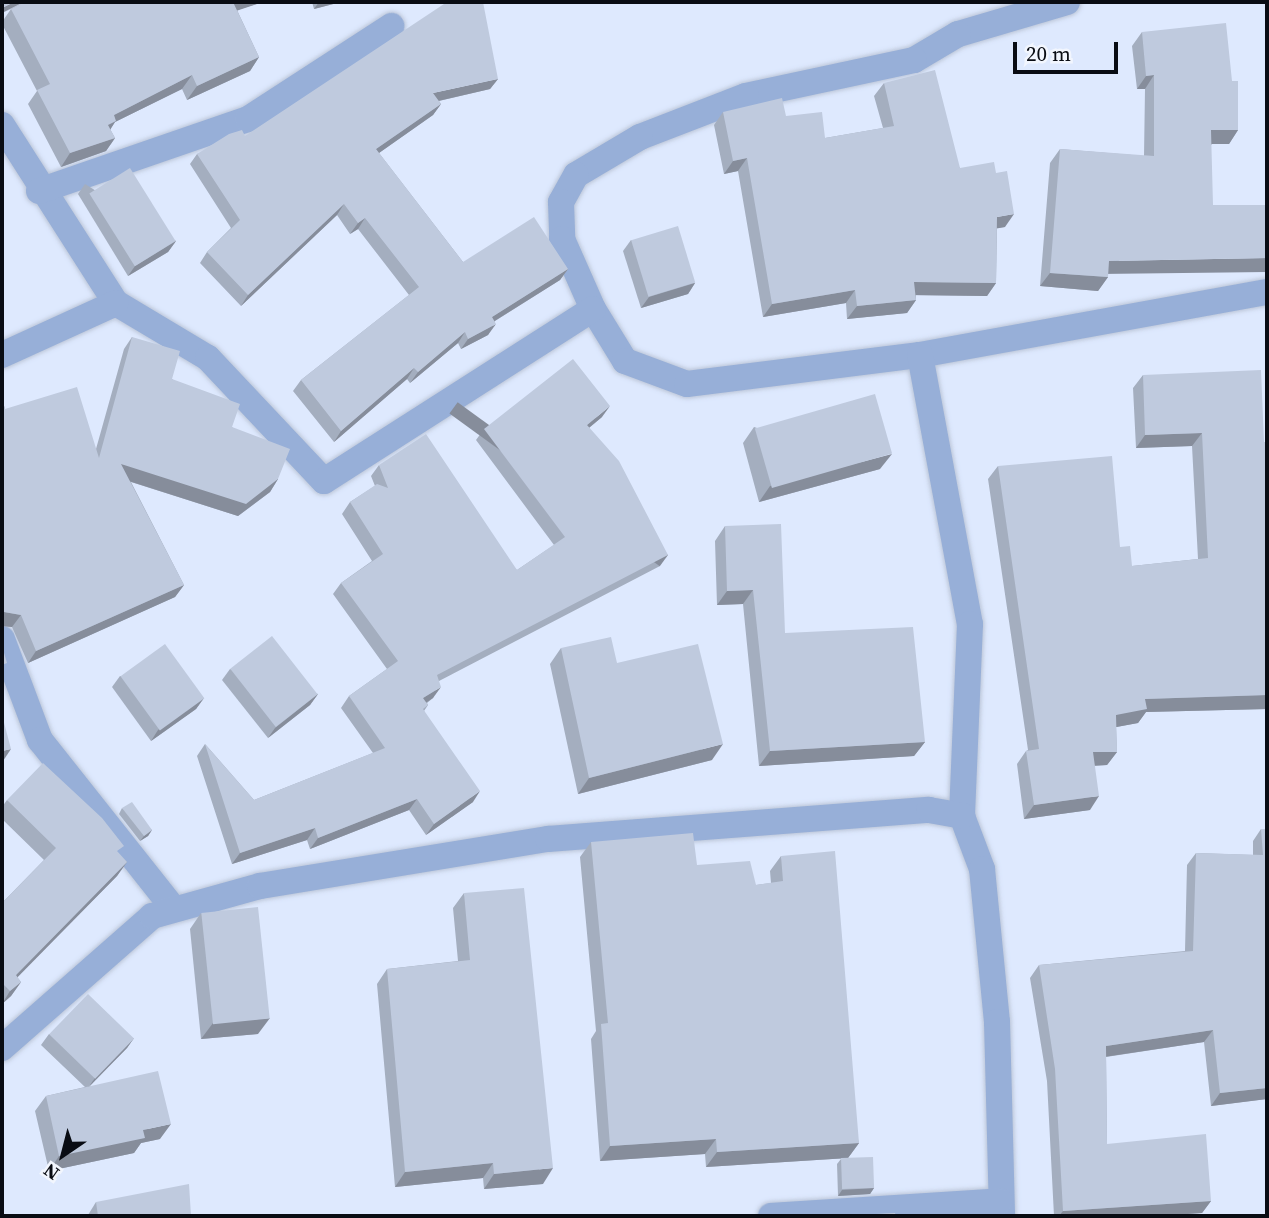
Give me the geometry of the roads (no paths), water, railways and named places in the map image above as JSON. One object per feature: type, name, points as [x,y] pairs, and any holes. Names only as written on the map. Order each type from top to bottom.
[{"type":"street","points":[[1067,2],[958,34],[914,60],[746,96],[640,137],[576,175],[561,202],[562,239],[593,309],[625,361],[687,384],[920,355],[1267,292]]},
{"type":"street","points":[[38,191],[248,119],[391,26]]},
{"type":"street","points":[[2,125],[38,191],[116,303],[208,358],[324,481],[593,309]]},
{"type":"street","points":[[2,355],[116,303]]},
{"type":"street","points":[[771,1216],[1001,1209],[996,1022],[982,869],[962,816],[970,624],[920,355]]},
{"type":"street","points":[[2,639],[40,740],[173,908]]},
{"type":"street","points":[[2,1048],[122,940],[173,908],[260,886],[548,839],[929,810],[962,816]]}]
